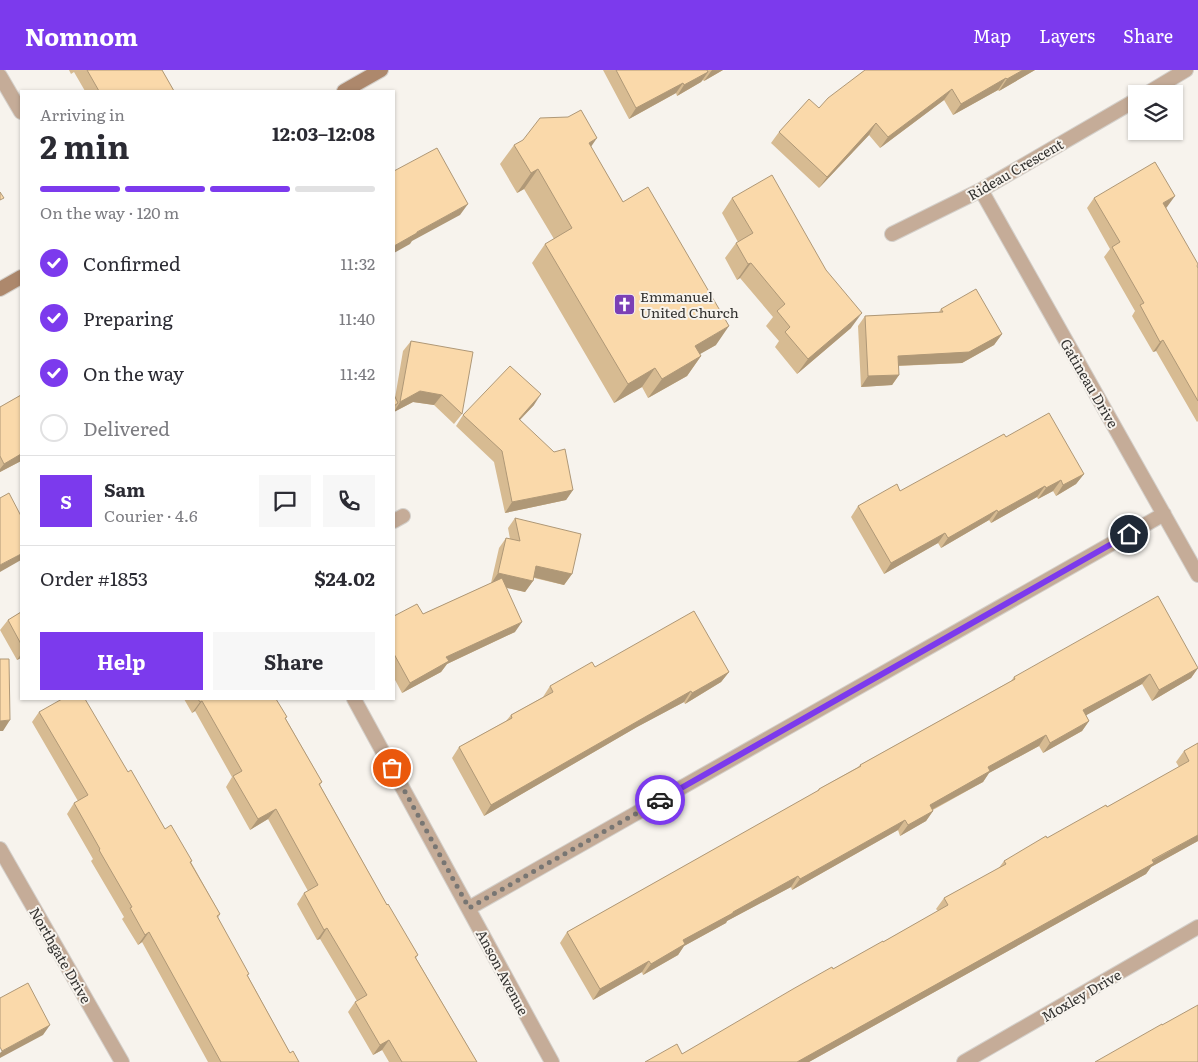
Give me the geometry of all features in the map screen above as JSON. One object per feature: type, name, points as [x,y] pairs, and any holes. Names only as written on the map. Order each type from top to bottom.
[{"type":"main road","points":[[346,90],[381,70]]},
{"type":"main road","points":[[0,289],[20,278]]},
{"type":"street","points":[[1161,85],[1186,70]]},
{"type":"street","points":[[0,76],[20,110]]},
{"type":"street","name":"Rideau Crescent","points":[[892,234],[981,190],[1128,105]]},
{"type":"street","name":"Gatineau Drive","points":[[981,190],[1198,575]]},
{"type":"street","points":[[469,908],[1164,514]]},
{"type":"street","name":"Anson Avenue","points":[[355,700],[552,1062]]},
{"type":"street","name":"Northgate Drive","points":[[0,849],[122,1062]]},
{"type":"street","name":"Moxley Drive","points":[[964,1062],[1198,928]]},
{"type":"building","points":[[87,70],[162,70],[173,90],[98,90]]},
{"type":"building","points":[[616,70],[707,70],[708,72],[636,108]]},
{"type":"building","points":[[865,70],[1023,70],[961,104],[952,89],[888,137],[876,123],[827,177],[779,132],[809,99],[819,108],[828,98]]},
{"type":"building","name":"Emmanuel United Church","points":[[581,110],[597,138],[589,143],[623,202],[648,187],[729,326],[695,346],[701,356],[662,379],[655,368],[628,384],[545,244],[572,228],[538,169],[531,173],[514,145],[523,140],[540,118],[568,117]]},
{"type":"building","points":[[437,148],[468,204],[395,245],[395,170]]},
{"type":"building","points":[[1155,162],[1175,196],[1163,203],[1198,264],[1198,401],[1163,340],[1160,342],[1140,305],[1144,303],[1112,247],[1120,242],[1094,198]]},
{"type":"building","points":[[772,175],[826,270],[862,313],[808,359],[785,332],[790,327],[777,311],[785,304],[751,263],[748,264],[736,243],[753,233],[732,198]]},
{"type":"building","points":[[0,192],[4,198],[0,200]]},
{"type":"building","points":[[976,289],[1002,334],[969,352],[898,356],[899,375],[868,376],[865,316],[943,312],[941,309]]},
{"type":"building","points":[[411,341],[473,352],[462,414],[442,395],[420,391],[400,402]]},
{"type":"building","points":[[510,366],[541,394],[519,419],[554,452],[565,449],[573,490],[512,502],[502,451],[463,415]]},
{"type":"building","points":[[20,396],[20,455],[4,464],[0,456],[0,407]]},
{"type":"building","points":[[1049,413],[1084,474],[1063,485],[1061,480],[1046,488],[1045,486],[998,512],[997,510],[948,538],[945,533],[891,563],[858,506],[897,484],[900,491],[1004,434],[1006,437]]},
{"type":"building","points":[[9,493],[20,514],[20,555],[0,565],[0,498]]},
{"type":"building","points":[[515,518],[581,534],[572,574],[536,566],[533,581],[498,573],[506,538],[520,541]]},
{"type":"building","points":[[502,578],[522,622],[446,657],[449,661],[410,683],[395,656],[395,615],[417,604],[423,614]]},
{"type":"building","points":[[1158,596],[1198,668],[1159,690],[1150,674],[1083,710],[1089,721],[1050,743],[1046,735],[988,767],[990,771],[930,805],[933,811],[908,825],[905,820],[800,879],[798,876],[683,940],[685,944],[651,964],[649,961],[600,989],[567,932]]},
{"type":"building","points":[[694,611],[729,672],[692,693],[691,691],[491,805],[459,747],[512,718],[511,715],[553,692],[550,686],[592,662],[595,667]]},
{"type":"building","points":[[20,613],[20,642],[8,620]]},
{"type":"building","points":[[0,659],[9,659],[10,720],[0,721]]},
{"type":"building","points":[[60,700],[86,700],[128,772],[131,770],[165,829],[171,825],[220,914],[217,916],[249,974],[247,975],[290,1053],[293,1051],[299,1062],[221,1062],[149,932],[145,935],[130,908],[132,907],[74,803],[88,795],[39,712]]},
{"type":"building","points":[[199,700],[277,700],[322,782],[319,784],[387,905],[418,955],[415,957],[477,1062],[402,1062],[389,1040],[380,1045],[355,1002],[367,995],[327,928],[324,930],[304,893],[318,885],[276,809],[258,819],[233,776],[242,771],[202,701],[200,702]]},
{"type":"building","points":[[1198,743],[1198,835],[1152,860],[1154,863],[797,1062],[645,1062],[677,1044],[682,1054],[832,967],[833,969],[948,905],[944,898],[1006,864],[1004,861],[1046,836],[1047,838],[1106,805],[1107,807],[1189,761],[1184,751]]},
{"type":"building","points":[[28,983],[50,1025],[2,1051],[0,1047],[0,998]]},
{"type":"building","points":[[1198,1005],[1198,1062],[1095,1062],[1162,1024]]},
{"type":"way so far","points":[[392,768],[469,908],[660,800]]},
{"type":"place","name":"Emmanuel United Church","points":[[624,304]]},
{"type":"route","points":[[660,800],[1129,534]]}]
